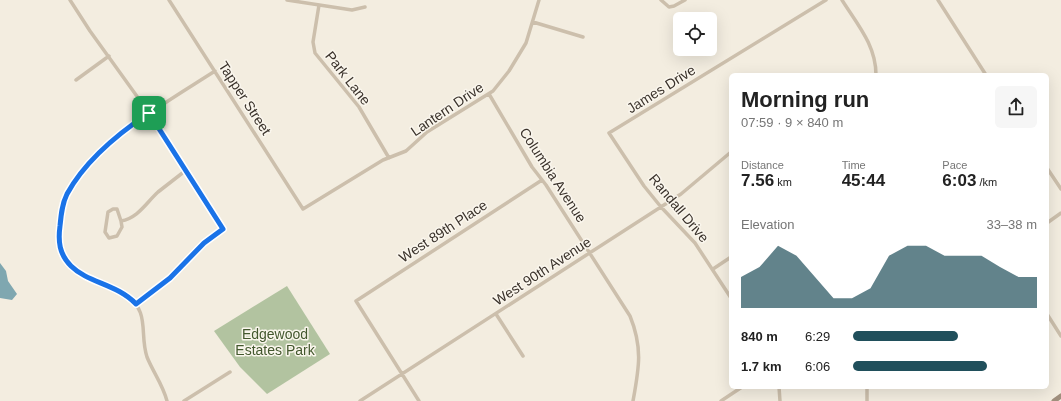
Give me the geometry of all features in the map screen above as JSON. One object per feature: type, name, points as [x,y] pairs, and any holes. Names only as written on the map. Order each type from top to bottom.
[{"type":"street","points":[[70,0],[149,113],[223,229],[204,243],[170,278],[136,304]]},
{"type":"street","name":"Tapper Street","points":[[169,0],[303,209]]},
{"type":"street","points":[[287,0],[352,10],[365,7]]},
{"type":"street","name":"Lantern Drive","points":[[303,209],[361,172],[406,151],[427,132],[489,94],[503,80],[517,60],[526,43],[539,0]]},
{"type":"street","points":[[661,0],[669,7],[685,0]]},
{"type":"street","name":"James Drive","points":[[609,133],[826,0]]},
{"type":"street","points":[[842,0],[872,47],[876,61],[876,73]]},
{"type":"street","points":[[938,0],[985,73]]},
{"type":"street","name":"Park Lane","points":[[319,5],[313,37],[315,53],[359,108],[389,158]]},
{"type":"street","points":[[533,22],[583,37]]},
{"type":"street","points":[[76,80],[109,56]]},
{"type":"street","points":[[167,401],[161,383],[148,357],[144,322],[136,304],[122,292],[72,268],[61,252],[59,234],[64,202],[78,178],[109,144],[149,113],[215,71]]},
{"type":"street","name":"Columbia Avenue","points":[[489,94],[532,167],[626,309],[636,332],[639,345],[639,369],[633,401]]},
{"type":"street","name":"Randall Drive","points":[[609,133],[642,183],[661,207],[693,240],[729,295]]},
{"type":"street","name":"West 90th Avenue","points":[[360,401],[691,187],[729,154]]},
{"type":"street","points":[[121,221],[137,214],[157,193],[185,171]]},
{"type":"street","points":[[1049,171],[1061,189]]},
{"type":"street","name":"West 89th Place","points":[[402,374],[356,301],[542,180]]},
{"type":"street","points":[[113,209],[117,209],[121,221],[122,227],[116,236],[109,238],[105,232],[108,212],[113,209]]},
{"type":"street","points":[[1049,222],[1061,213]]},
{"type":"street","points":[[713,269],[729,258]]},
{"type":"street","points":[[496,314],[524,356]]},
{"type":"street","points":[[1049,317],[1061,336]]},
{"type":"street","points":[[184,401],[230,372]]},
{"type":"street","points":[[402,374],[419,401]]},
{"type":"street","points":[[721,401],[739,389]]},
{"type":"street","points":[[779,389],[780,401]]},
{"type":"street","points":[[867,389],[867,401]]},
{"type":"street","points":[[1054,401],[1061,396]]},
{"type":"green space","name":"Edgewood Estates Park","points":[[287,286],[330,354],[267,394],[240,367],[214,331]]},
{"type":"water","points":[[0,263],[6,271],[8,281],[17,294],[12,300],[0,298]]},
{"type":"route","points":[[149,113],[175,156],[193,181],[223,229],[199,247],[170,278],[136,304],[122,292],[72,268],[61,252],[59,234],[64,202],[67,194],[78,178],[109,144],[149,113]]}]
